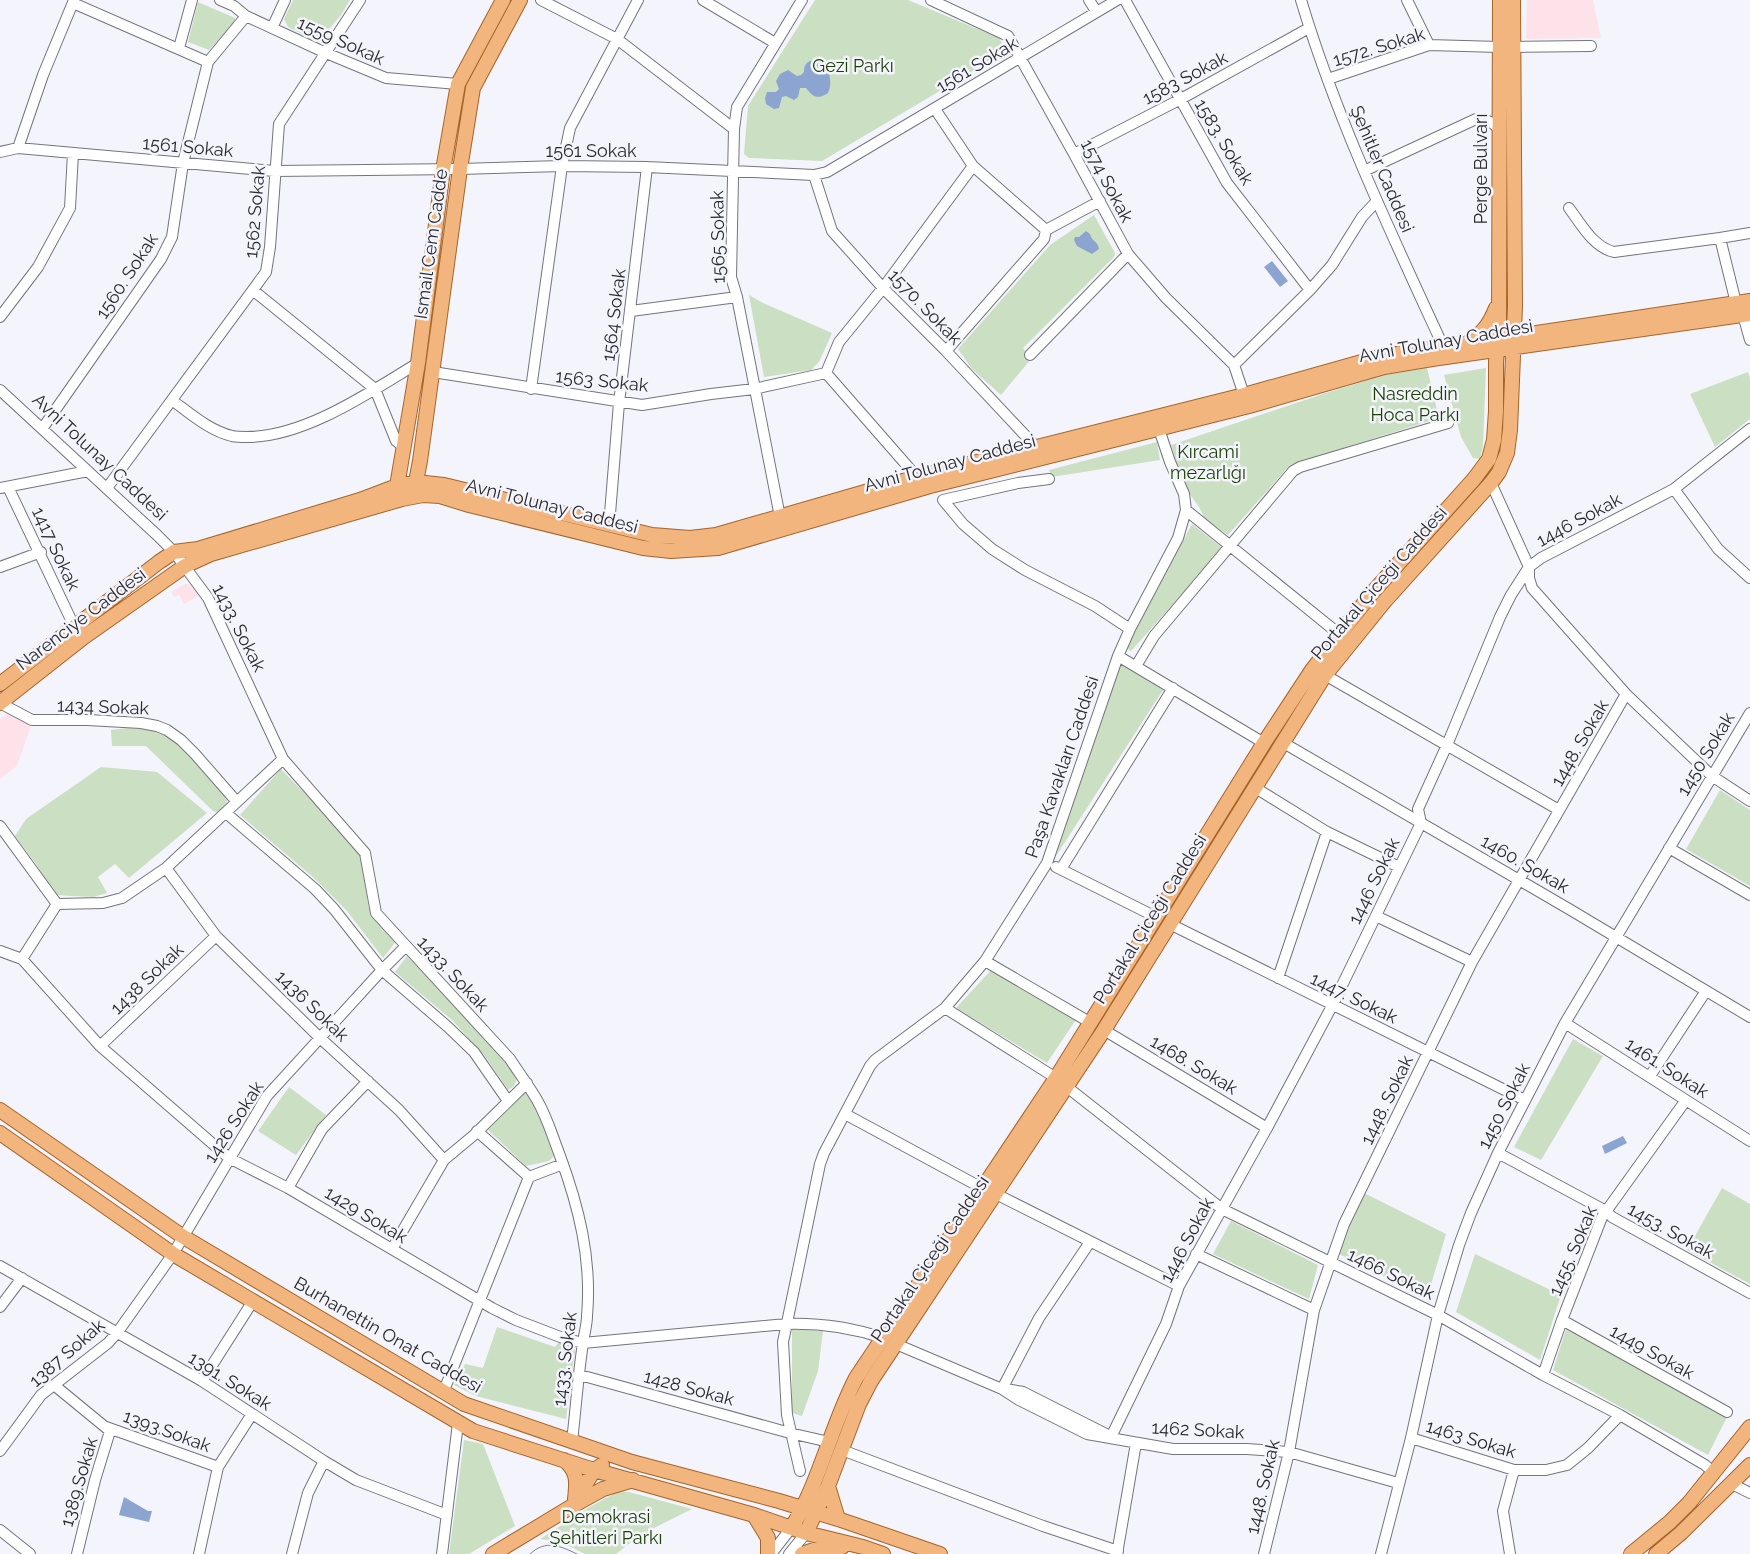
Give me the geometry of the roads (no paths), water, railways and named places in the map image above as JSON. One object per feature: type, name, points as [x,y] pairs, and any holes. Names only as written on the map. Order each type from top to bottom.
[{"type":"main road","name":"Ismail Cem Cadde","points":[[503,0],[458,84],[443,170],[418,363],[404,446],[400,492],[411,492],[416,482],[420,461],[473,88],[520,0]]},
{"type":"main road","name":"Perge Bulvarı","points":[[1500,0],[1506,47],[1514,342]]},
{"type":"main road","name":"Perge Bulvarı","points":[[1498,344],[1500,130],[1506,47],[1513,0]]},
{"type":"main road","name":"Avni Tolunay Caddesi","points":[[174,552],[198,549],[360,500],[400,492],[440,496],[469,505],[643,548],[671,552],[718,548],[930,486],[1248,406],[1384,367],[1498,344],[1743,311],[1750,301]]},
{"type":"main road","points":[[1465,343],[1485,330],[1499,303]]},
{"type":"main road","points":[[1514,306],[1522,320],[1533,326],[1561,324],[1568,328]]},
{"type":"main road","name":"Avni Tolunay Caddesi","points":[[1514,342],[1568,328],[1679,313],[1743,311]]},
{"type":"main road","name":"Portakal Çiceği Caddesi","points":[[806,1532],[806,1510],[814,1483],[856,1378],[982,1188],[1061,1083],[1104,1030],[1325,675],[1353,638],[1499,472],[1507,453],[1510,430],[1514,342]]},
{"type":"main road","name":"Avni Tolunay Caddesi","points":[[416,482],[444,485],[652,535],[690,538],[716,535],[918,477],[1244,395],[1383,356],[1465,343],[1498,344]]},
{"type":"main road","name":"Portakal Çiceği Caddesi","points":[[792,1527],[828,1486],[859,1404],[871,1382],[996,1194],[1061,1083],[1091,1023],[1264,742],[1312,670],[1339,634],[1372,593],[1474,479],[1489,459],[1495,430],[1498,344]]},
{"type":"main road","points":[[420,461],[432,478],[444,485]]},
{"type":"main road","name":"Avni Tolunay Caddesi","points":[[184,566],[211,554],[400,492]]},
{"type":"main road","name":"Narenciye Caddesi","points":[[0,684],[174,552]]},
{"type":"main road","name":"Narenciye Caddesi","points":[[0,703],[84,637],[184,566]]},
{"type":"main road","name":"Burhanettin Onat Caddesi","points":[[0,1110],[182,1236],[464,1404],[632,1462],[779,1501],[940,1554]]},
{"type":"main road","points":[[0,1133],[173,1254],[473,1431],[562,1458],[594,1470],[883,1554]]},
{"type":"main road","points":[[1631,1554],[1670,1522],[1688,1503],[1750,1427]]},
{"type":"main road","points":[[562,1458],[573,1467],[575,1474],[574,1505]]},
{"type":"main road","points":[[574,1505],[594,1470],[604,1464],[632,1462]]},
{"type":"main road","points":[[1656,1554],[1681,1533],[1750,1466]]},
{"type":"main road","points":[[493,1554],[604,1489],[633,1480]]},
{"type":"main road","points":[[779,1501],[791,1500],[802,1495],[814,1483]]},
{"type":"main road","points":[[828,1486],[838,1519]]},
{"type":"main road","points":[[754,1515],[768,1538],[770,1554]]},
{"type":"main road","points":[[802,1554],[819,1548],[834,1546],[863,1547]]},
{"type":"street","points":[[179,48],[192,0]]},
{"type":"street","name":"1559 Sokak","points":[[220,0],[234,6],[246,16],[386,78],[458,84]]},
{"type":"street","points":[[272,28],[285,0]]},
{"type":"street","name":"1562 Sokak","points":[[107,488],[254,291],[266,272],[270,247],[274,171],[279,124],[360,0]]},
{"type":"street","points":[[541,0],[617,39],[734,129]]},
{"type":"street","points":[[532,389],[562,166],[570,128],[638,0]]},
{"type":"street","points":[[703,0],[775,43]]},
{"type":"street","name":"1565 Sokak","points":[[780,517],[731,277],[734,129],[736,106],[802,0]]},
{"type":"street","name":"1574 Sokak","points":[[931,0],[942,2],[1008,36],[1100,200],[1128,254],[1166,298],[1234,365],[1244,395]]},
{"type":"street","points":[[1089,0],[1096,11]]},
{"type":"street","name":"1561 Sokak","points":[[0,152],[18,148],[274,171],[443,170],[562,166],[648,167],[814,175],[828,172],[1117,0]]},
{"type":"street","name":"1583. Sokak","points":[[1125,0],[1179,100],[1227,183],[1310,290]]},
{"type":"street","name":"Şehitler Caddesi","points":[[1301,0],[1328,80],[1376,202],[1443,346]]},
{"type":"street","points":[[1407,0],[1429,45]]},
{"type":"street","points":[[18,148],[43,76],[73,2],[208,62]]},
{"type":"street","name":"1560. Sokak","points":[[42,429],[168,248],[172,237],[183,163],[208,62],[246,16]]},
{"type":"street","name":"1583 Sokak","points":[[1074,154],[1179,100],[1309,28]]},
{"type":"street","name":"1572. Sokak","points":[[1328,80],[1429,45],[1506,47],[1591,46]]},
{"type":"street","points":[[935,109],[973,166],[1046,230]]},
{"type":"street","points":[[1364,171],[1476,119],[1485,119],[1492,122],[1500,130]]},
{"type":"street","points":[[0,318],[38,267],[70,208],[73,153]]},
{"type":"street","points":[[918,477],[826,373],[839,342],[883,288],[973,166]]},
{"type":"street","name":"1564 Sokak","points":[[609,526],[619,403],[648,167]]},
{"type":"street","name":"1570. Sokak","points":[[814,175],[832,231],[883,288],[946,351],[1037,448]]},
{"type":"street","points":[[946,351],[1044,239],[1046,230],[1100,200]]},
{"type":"street","points":[[1234,365],[1332,266],[1362,216],[1376,202]]},
{"type":"street","points":[[1569,208],[1604,250],[1614,252],[1720,238],[1750,232]]},
{"type":"street","points":[[1720,238],[1750,340]]},
{"type":"street","points":[[1030,355],[1128,254]]},
{"type":"street","points":[[254,291],[375,389],[396,441],[404,446]]},
{"type":"street","points":[[631,311],[736,297]]},
{"type":"street","points":[[173,401],[213,430],[233,436],[262,437],[338,411],[418,363]]},
{"type":"street","name":"1563 Sokak","points":[[433,372],[619,403],[642,405],[754,389],[826,373]]},
{"type":"street","name":"Avni Tolunay Caddesi","points":[[0,390],[174,552],[184,566]]},
{"type":"street","points":[[1136,666],[1154,636],[1293,472],[1300,467],[1448,424]]},
{"type":"street","name":"Paşa Kavakları Caddesi","points":[[800,1471],[787,1415],[783,1342],[820,1164],[870,1066],[875,1060],[945,1008],[985,961],[1047,863],[1118,656],[1130,629],[1178,538],[1186,510],[1184,494],[1170,462],[1159,429]]},
{"type":"street","name":"1446 Sokak","points":[[1111,1437],[1166,1324],[1180,1286],[1196,1254],[1267,1128],[1332,1006],[1421,823],[1418,808],[1511,595],[1529,567],[1541,558],[1674,489],[1750,429]]},
{"type":"street","points":[[4,488],[88,471]]},
{"type":"street","points":[[1049,479],[1018,483],[944,500],[963,524],[992,550],[1025,570],[1095,606],[1130,629]]},
{"type":"street","points":[[1491,483],[1529,567],[1529,578],[1532,588],[1626,694],[1712,776],[1750,801]]},
{"type":"street","name":"1417 Sokak","points":[[4,488],[41,552],[74,626]]},
{"type":"street","points":[[1674,489],[1718,549],[1750,578]]},
{"type":"street","points":[[1186,510],[1339,634]]},
{"type":"street","points":[[0,567],[41,552]]},
{"type":"street","name":"1433. Sokak","points":[[184,566],[208,598],[284,759],[365,853],[376,914],[510,1059],[527,1083],[548,1122],[579,1213],[583,1232],[587,1277],[588,1317],[583,1343],[572,1441]]},
{"type":"street","points":[[1118,656],[1264,742]]},
{"type":"street","points":[[1325,675],[1559,810]]},
{"type":"street","points":[[1061,869],[1173,688]]},
{"type":"street","name":"1448. Sokak","points":[[1264,1554],[1289,1452],[1314,1310],[1344,1224],[1472,962],[1626,694]]},
{"type":"street","name":"1434 Sokak","points":[[0,703],[32,720],[141,723],[167,730],[181,740],[195,754],[237,802]]},
{"type":"street","name":"1450 Sokak","points":[[1381,1554],[1411,1438],[1438,1315],[1459,1245],[1498,1153],[1566,1023],[1750,713]]},
{"type":"street","name":"1460. Sokak","points":[[1282,742],[1750,1017]]},
{"type":"street","points":[[57,904],[102,903],[122,898],[166,868],[284,759]]},
{"type":"street","points":[[1254,787],[1327,832],[1399,867]]},
{"type":"street","points":[[226,813],[315,889],[334,909],[382,970],[448,1026],[474,1052],[508,1101]]},
{"type":"street","points":[[0,826],[57,904]]},
{"type":"street","points":[[1278,978],[1327,832]]},
{"type":"street","points":[[1669,848],[1750,895]]},
{"type":"street","points":[[1047,863],[1156,917]]},
{"type":"street","name":"1436 Sokak","points":[[166,868],[216,936],[319,1037],[400,1110],[444,1160]]},
{"type":"street","points":[[22,959],[57,904]]},
{"type":"street","points":[[1376,916],[1472,962]]},
{"type":"street","name":"1447. Sokak","points":[[1170,924],[1332,1006],[1525,1100]]},
{"type":"street","name":"1438 Sokak","points":[[100,1046],[216,936]]},
{"type":"street","name":"1426 Sokak","points":[[173,1254],[267,1096],[319,1037],[406,946]]},
{"type":"street","name":"1429 Sokak","points":[[0,951],[22,959],[100,1046],[229,1158],[288,1188],[480,1302],[516,1320],[563,1338],[583,1343],[786,1324],[803,1324],[859,1332],[883,1338]]},
{"type":"street","points":[[985,961],[1091,1023]]},
{"type":"street","points":[[1650,1076],[1706,992]]},
{"type":"street","name":"1466 Sokak","points":[[945,1008],[1061,1083],[1222,1209],[1438,1315],[1543,1375],[1620,1415],[1713,1472]]},
{"type":"street","name":"1461. Sokak","points":[[1566,1023],[1750,1141]]},
{"type":"street","name":"1468. Sokak","points":[[1104,1030],[1267,1128]]},
{"type":"street","points":[[288,1188],[322,1129],[368,1081]]},
{"type":"street","points":[[392,1249],[444,1160],[478,1131],[527,1083]]},
{"type":"street","name":"1455. Sokak","points":[[1543,1375],[1562,1320],[1602,1218],[1686,1100]]},
{"type":"street","points":[[844,1114],[982,1188]]},
{"type":"street","points":[[478,1131],[529,1177]]},
{"type":"street","name":"1453. Sokak","points":[[1498,1153],[1606,1211],[1612,1217],[1750,1293]]},
{"type":"street","points":[[444,1393],[529,1177],[563,1164]]},
{"type":"street","points":[[996,1194],[1180,1286]]},
{"type":"street","points":[[1002,1389],[1039,1318],[1090,1242]]},
{"type":"street","name":"1387 Sokak","points":[[0,1451],[41,1395],[108,1343],[173,1254]]},
{"type":"street","points":[[1196,1254],[1314,1310]]},
{"type":"street","name":"1391. Sokak","points":[[0,1266],[202,1380],[356,1480],[447,1515]]},
{"type":"street","points":[[0,1307],[22,1278]]},
{"type":"street","points":[[202,1380],[253,1302]]},
{"type":"street","name":"1449 Sokak","points":[[1562,1320],[1727,1412]]},
{"type":"street","name":"1462 Sokak","points":[[896,1344],[1002,1389],[1023,1392],[1111,1437],[1173,1449],[1247,1449],[1289,1452],[1398,1483]]},
{"type":"street","name":"1428 Sokak","points":[[580,1375],[829,1442]]},
{"type":"street","name":"1389.Sokak","points":[[54,1385],[110,1431],[95,1480],[77,1554]]},
{"type":"street","points":[[199,1554],[218,1467],[252,1414]]},
{"type":"street","name":"1463 Sokak","points":[[1411,1438],[1514,1470],[1546,1470],[1567,1465],[1588,1448],[1620,1415]]},
{"type":"street","points":[[442,1554],[458,1423]]},
{"type":"street","name":"1393.Sokak","points":[[105,1426],[218,1467]]},
{"type":"street","points":[[842,1450],[1043,1526],[1118,1552],[1136,1443]]},
{"type":"street","points":[[292,1554],[308,1493],[324,1461]]},
{"type":"street","points":[[1510,1554],[1503,1511],[1514,1470]]},
{"type":"street","points":[[1732,1484],[1750,1493]]},
{"type":"street","points":[[770,1554],[792,1527]]},
{"type":"street","points":[[0,1530],[30,1554]]},
{"type":"street","points":[[789,1554],[806,1532]]},
{"type":"water","points":[[815,60],[829,65],[830,82],[828,93],[818,97],[811,94],[806,88],[800,88],[798,97],[794,100],[786,96],[782,97],[779,108],[774,109],[766,104],[767,92],[776,92],[779,89],[776,81],[780,74],[788,70],[797,76],[801,75],[804,72],[806,63]]},
{"type":"water","points":[[1086,231],[1097,243],[1099,249],[1092,254],[1077,246],[1074,240],[1075,237],[1079,237]]},
{"type":"water","points":[[1272,261],[1288,281],[1280,287],[1264,267]]},
{"type":"water","points":[[1623,1136],[1627,1143],[1605,1154],[1602,1146]]},
{"type":"water","points":[[124,1497],[148,1511],[152,1511],[149,1522],[119,1515]]},
{"type":"tram line","points":[[530,1554],[536,1549],[547,1545],[553,1545],[577,1554]]},
{"type":"park label","name":"Gezi Parkı","points":[[853,66]]},
{"type":"park label","name":"Nasreddin Hoca Parkı","points":[[1415,404]]},
{"type":"park label","name":"Kırcami mezarlığı","points":[[1208,462]]},
{"type":"park label","name":"Demokrasi Şehitleri Parkı","points":[[606,1527]]}]
